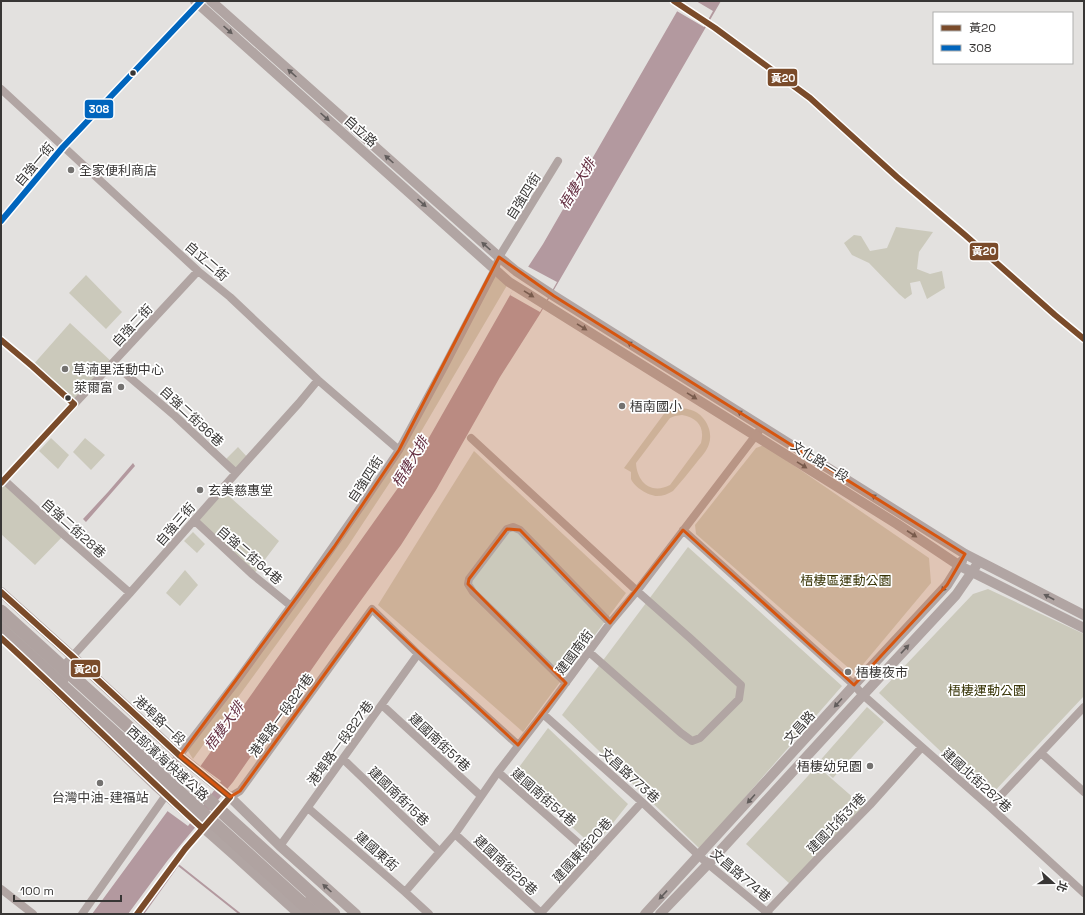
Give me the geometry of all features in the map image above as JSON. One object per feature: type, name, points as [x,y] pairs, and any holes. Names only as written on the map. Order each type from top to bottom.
[{"type":"highway","name":"西部濱海快速公路","points":[[1,611],[334,914]]},
{"type":"highway","name":"西部濱海快速公路","points":[[1,630],[314,914]]},
{"type":"highway","points":[[75,679],[94,691],[138,725],[343,914]]},
{"type":"highway","points":[[67,691],[78,706],[94,721],[306,914]]},
{"type":"street","name":"自立路","points":[[211,1],[499,257],[516,271],[554,296]]},
{"type":"street","name":"自立路","points":[[198,2],[509,282],[548,306]]},
{"type":"street","name":"自強一街","points":[[1,221],[63,147],[198,2]]},
{"type":"street","name":"自立二街","points":[[1,89],[198,271],[230,297],[318,380],[399,450]]},
{"type":"street","name":"自強四街","points":[[156,786],[291,606],[399,450],[495,269],[499,257],[558,161]]},
{"type":"street","name":"自強二街","points":[[2,481],[198,271]]},
{"type":"street","name":"文化路一段","points":[[554,296],[965,554],[1084,615]]},
{"type":"street","name":"文化路一段","points":[[548,306],[897,524],[960,566],[1084,628]]},
{"type":"street","points":[[1,340],[74,404]]},
{"type":"street","name":"自強二街86巷","points":[[113,363],[175,416],[236,473]]},
{"type":"street","name":"自強三街","points":[[49,682],[280,425],[318,380]]},
{"type":"street","name":"建國南街","points":[[405,892],[454,834],[498,772],[610,623],[637,591],[756,437],[762,427]]},
{"type":"street","points":[[471,438],[741,685],[739,699],[700,738],[692,741],[670,724],[589,652]]},
{"type":"street","name":"自強二街28巷","points":[[2,481],[130,593]]},
{"type":"street","name":"自強二街64巷","points":[[194,520],[253,575],[291,606]]},
{"type":"street","points":[[566,683],[473,592],[468,584],[469,579],[507,529],[513,527],[520,530],[610,623]]},
{"type":"street","name":"建國北街287巷","points":[[683,530],[863,694],[990,806],[1084,893]]},
{"type":"street","name":"文昌路","points":[[646,914],[947,585],[960,566],[965,554]]},
{"type":"street","name":"文昌路","points":[[660,914],[956,595],[978,561]]},
{"type":"street","name":"港埠路一段","points":[[1,592],[180,756],[230,797],[280,846],[356,914]]},
{"type":"street","name":"港埠路一段821巷","points":[[138,914],[202,828],[230,797],[240,791],[372,610],[418,654]]},
{"type":"street","points":[[1,620],[324,914]]},
{"type":"street","points":[[1,638],[49,682],[156,786],[299,914]]},
{"type":"street","points":[[418,654],[518,745]]},
{"type":"street","name":"港埠路一段827巷","points":[[280,846],[418,654]]},
{"type":"street","name":"建國南街51巷","points":[[382,705],[481,796]]},
{"type":"street","points":[[990,806],[1084,707]]},
{"type":"street","name":"文昌路773巷","points":[[543,714],[700,855]]},
{"type":"street","name":"建國北街31巷","points":[[767,913],[870,805],[922,747]]},
{"type":"street","points":[[1041,753],[1084,792]]},
{"type":"street","name":"建國南街15巷","points":[[343,759],[439,851]]},
{"type":"street","name":"建國南街54巷","points":[[498,772],[593,856]]},
{"type":"street","points":[[82,914],[166,795]]},
{"type":"street","name":"建國東街20巷","points":[[540,914],[642,802]]},
{"type":"street","name":"建國東街","points":[[308,808],[429,914]]},
{"type":"street","name":"建國南街26巷","points":[[454,834],[540,914]]},
{"type":"street","name":"文昌路774巷","points":[[700,855],[708,864],[767,913]]},
{"type":"street","points":[[1,889],[33,914]]},
{"type":"highlighted area","points":[[499,257],[554,296],[965,554],[947,585],[854,685],[683,530],[610,623],[520,530],[507,529],[469,579],[468,584],[566,683],[518,745],[372,609],[240,791],[230,797],[180,756],[334,547],[399,450]]},
{"type":"green space","points":[[896,227],[933,232],[919,252],[917,269],[930,274],[942,271],[945,288],[927,299],[920,281],[910,283],[912,294],[905,299],[869,263],[852,255],[844,243],[854,235],[861,236],[870,251],[887,248]]},
{"type":"green space","points":[[86,275],[122,312],[106,329],[69,293]]},
{"type":"green space","points":[[494,276],[509,282],[402,464],[348,546],[193,759],[186,748],[392,459]]},
{"type":"green space","points":[[70,323],[113,363],[74,404],[32,366]]},
{"type":"green space","points":[[672,403],[676,406],[675,408],[694,411],[703,418],[707,424],[710,437],[707,449],[673,491],[657,496],[646,493],[635,485],[631,479],[631,472],[624,468]],"holes":[[[682,415],[688,416],[696,421],[701,428],[701,443],[670,485],[663,488],[646,485],[639,476],[636,463],[670,418]]]},
{"type":"green space","points":[[51,438],[69,455],[58,469],[39,451]]},
{"type":"green space","points":[[85,438],[105,455],[91,470],[73,452]]},
{"type":"green space","name":"梧棲區運動公園","points":[[764,445],[929,558],[931,583],[860,668],[852,671],[696,534],[695,525],[756,448]]},
{"type":"green space","points":[[238,447],[249,459],[236,473],[223,462]]},
{"type":"green space","points":[[474,451],[626,593],[523,732],[378,605]]},
{"type":"green space","points":[[4,480],[64,535],[35,565],[1,534],[1,483]]},
{"type":"green space","points":[[221,489],[279,541],[253,575],[194,520]]},
{"type":"green space","points":[[193,532],[205,544],[197,553],[184,541]]},
{"type":"green space","points":[[688,547],[842,686],[700,849],[562,715]]},
{"type":"green space","points":[[185,570],[198,585],[180,606],[166,593]]},
{"type":"green space","name":"梧棲運動公園","points":[[988,589],[1084,634],[1084,696],[989,797],[879,693],[973,594]]},
{"type":"green space","points":[[867,707],[884,722],[833,778],[817,764]]},
{"type":"green space","points":[[548,728],[628,804],[594,847],[514,774]]},
{"type":"green space","points":[[817,766],[864,807],[790,884],[746,844]]},
{"type":"shaded area","points":[[683,1],[721,1],[540,314],[500,377],[436,490],[401,545],[330,643],[233,782],[168,860],[128,914],[92,914],[197,771],[410,471],[513,290],[543,244]]},
{"type":"shaded area","points":[[133,463],[135,466],[86,522],[83,519]]},
{"type":"pier","points":[[681,1],[696,1],[713,11],[704,27],[675,10]]},
{"type":"pier","points":[[527,266],[557,282],[540,312],[510,295]]},
{"type":"pier","points":[[199,765],[221,781],[188,826],[166,810]]},
{"type":"waterway","points":[[177,864],[240,914]]},
{"type":"waterway","points":[[143,914],[178,865]]},
{"type":"transit line","name":"308","points":[[1,221],[63,147],[201,1]]},
{"type":"transit line","name":"黃20","points":[[674,1],[715,28],[810,98],[897,177],[1084,339]]},
{"type":"transit line","name":"黃20","points":[[1,340],[74,404]]},
{"type":"transit line","name":"黃20","points":[[1,483],[74,404]]},
{"type":"transit line","name":"黃20","points":[[1,592],[180,756],[230,797],[185,849],[137,914]]},
{"type":"transit line","name":"黃20","points":[[1,638],[202,828]]},
{"type":"place","name":"全家便利商店","points":[[71,170]]},
{"type":"place","name":"草湳里活動中心","points":[[65,369]]},
{"type":"place","name":"萊爾富","points":[[121,387]]},
{"type":"place","name":"梧南國小","points":[[622,406]]},
{"type":"place","name":"玄美慈惠堂","points":[[200,490]]},
{"type":"place","name":"梧棲夜市","points":[[848,672]]},
{"type":"place","name":"梧棲幼兒園","points":[[870,766]]},
{"type":"place","name":"台灣中油-建福站","points":[[100,783]]},
{"type":"water label","name":"梧棲大排","points":[[577,184]]},
{"type":"water label","name":"梧棲大排","points":[[410,462]]},
{"type":"water label","name":"梧棲大排","points":[[224,726]]}]
